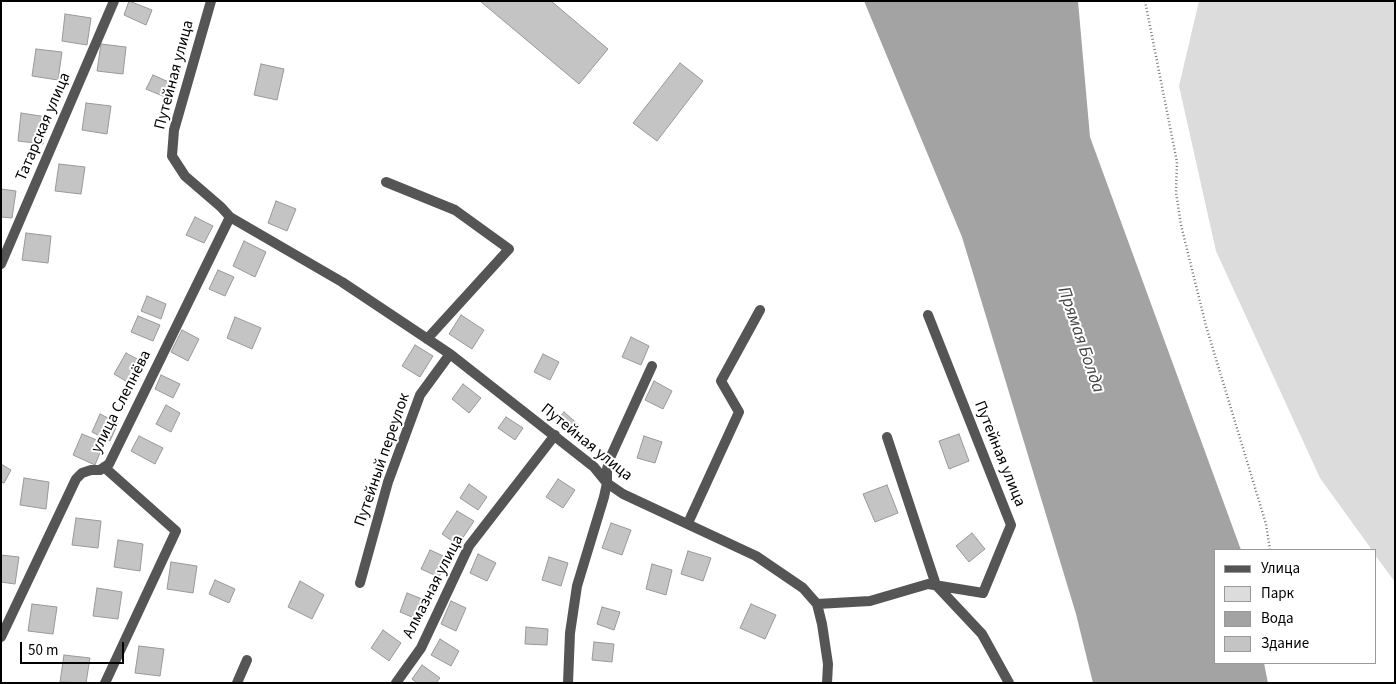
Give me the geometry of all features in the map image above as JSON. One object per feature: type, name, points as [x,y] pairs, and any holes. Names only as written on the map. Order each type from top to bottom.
[{"type":"street","name":"Татарская улица","points":[[1,264],[114,1]]},
{"type":"street","name":"Путейная улица","points":[[211,1],[174,130],[172,156],[185,176],[230,217],[342,282],[450,354],[555,435],[594,467],[607,483],[623,494],[756,556],[803,588],[817,604],[870,600],[928,584],[984,593],[1011,525],[928,315]]},
{"type":"street","points":[[386,182],[455,210],[509,249],[427,339]]},
{"type":"street","name":"улица Слепнёва","points":[[1,637],[76,479],[82,472],[100,470],[109,464],[230,217]]},
{"type":"street","points":[[688,523],[739,412],[721,381],[760,310]]},
{"type":"street","name":"Путейный переулок","points":[[360,583],[388,482],[420,395],[450,354]]},
{"type":"street","points":[[568,683],[570,632],[577,586],[607,483],[607,469],[610,458],[652,366]]},
{"type":"street","name":"Алмазная улица","points":[[396,683],[422,648],[469,546],[555,435]]},
{"type":"street","points":[[887,437],[936,585],[982,634],[1009,683]]},
{"type":"street","points":[[104,467],[176,531],[105,683]]},
{"type":"street","points":[[817,604],[828,664],[827,683]]},
{"type":"street","points":[[237,683],[248,660]]},
{"type":"path","points":[[1145,1],[1177,162],[1176,192],[1181,225],[1206,326],[1266,524],[1270,549]]},
{"type":"green space","points":[[1199,1],[1395,1],[1395,582],[1376,556],[1376,549],[1371,549],[1320,478],[1216,251],[1179,86]]},
{"type":"water","name":"Прямая Болда","points":[[864,1],[1078,1],[1090,137],[1241,549],[1214,549],[1214,664],[1264,664],[1268,683],[1093,683],[1076,614],[962,237]]},
{"type":"building","points":[[129,1],[152,10],[146,25],[124,15]]},
{"type":"building","points":[[480,1],[551,1],[608,49],[579,84]]},
{"type":"building","points":[[65,14],[91,18],[87,45],[62,41]]},
{"type":"building","points":[[101,44],[126,47],[123,74],[97,71]]},
{"type":"building","points":[[36,49],[62,52],[58,80],[32,76]]},
{"type":"building","points":[[680,63],[703,81],[657,141],[633,123]]},
{"type":"building","points":[[261,64],[284,69],[277,100],[254,95]]},
{"type":"building","points":[[153,75],[171,83],[165,97],[146,89]]},
{"type":"building","points":[[86,103],[111,106],[107,134],[82,130]]},
{"type":"building","points":[[21,113],[47,117],[43,144],[18,141]]},
{"type":"building","points":[[59,164],[85,167],[81,194],[55,191]]},
{"type":"building","points":[[1,189],[16,191],[12,218],[1,217]]},
{"type":"building","points":[[276,201],[296,209],[287,231],[268,223]]},
{"type":"building","points":[[195,217],[213,226],[204,243],[186,235]]},
{"type":"building","points":[[26,233],[51,236],[48,263],[22,260]]},
{"type":"building","points":[[244,241],[266,252],[255,277],[233,266]]},
{"type":"building","points":[[218,270],[234,277],[225,296],[209,289]]},
{"type":"building","points":[[147,296],[166,304],[161,319],[141,311]]},
{"type":"building","points":[[461,315],[484,330],[472,349],[449,334]]},
{"type":"building","points":[[138,316],[160,325],[153,341],[131,332]]},
{"type":"building","points":[[235,317],[261,328],[252,349],[227,338]]},
{"type":"building","points":[[182,330],[199,339],[188,361],[171,352]]},
{"type":"building","points":[[631,337],[649,346],[641,365],[622,357]]},
{"type":"building","points":[[415,345],[433,356],[420,377],[402,366]]},
{"type":"building","points":[[126,353],[141,361],[129,383],[114,374]]},
{"type":"building","points":[[543,354],[559,362],[550,380],[534,372]]},
{"type":"building","points":[[161,375],[180,384],[173,398],[155,389]]},
{"type":"building","points":[[654,381],[672,391],[663,409],[645,400]]},
{"type":"building","points":[[463,384],[481,398],[469,413],[452,399]]},
{"type":"building","points":[[166,405],[180,413],[171,432],[156,424]]},
{"type":"building","points":[[564,412],[580,426],[572,435],[556,421]]},
{"type":"building","points":[[100,414],[118,423],[110,441],[92,432]]},
{"type":"building","points":[[506,417],[523,428],[515,440],[498,428]]},
{"type":"building","points":[[82,434],[104,443],[95,465],[73,455]]},
{"type":"building","points":[[959,434],[969,461],[949,469],[939,441]]},
{"type":"building","points":[[139,436],[163,448],[155,464],[131,451]]},
{"type":"building","points":[[644,436],[662,442],[655,463],[637,458]]},
{"type":"building","points":[[1,464],[11,470],[4,483],[1,482]]},
{"type":"building","points":[[24,478],[49,482],[46,509],[20,505]]},
{"type":"building","points":[[558,479],[575,490],[563,508],[546,497]]},
{"type":"building","points":[[469,484],[487,497],[478,510],[460,498]]},
{"type":"building","points":[[887,485],[898,513],[875,522],[863,494]]},
{"type":"building","points":[[457,511],[474,521],[458,545],[442,534]]},
{"type":"building","points":[[76,518],[101,521],[98,548],[72,545]]},
{"type":"building","points":[[611,523],[631,530],[622,555],[602,548]]},
{"type":"building","points":[[972,533],[985,549],[969,562],[956,546]]},
{"type":"building","points":[[118,540],[143,544],[140,571],[114,567]]},
{"type":"building","points":[[430,550],[448,558],[439,577],[421,569]]},
{"type":"building","points":[[688,551],[711,558],[703,581],[681,574]]},
{"type":"building","points":[[478,554],[496,563],[487,581],[470,573]]},
{"type":"building","points":[[1,555],[19,557],[15,584],[1,582]]},
{"type":"building","points":[[549,557],[568,563],[561,586],[542,580]]},
{"type":"building","points":[[171,562],[197,566],[193,593],[167,589]]},
{"type":"building","points":[[652,564],[672,570],[666,595],[646,589]]},
{"type":"building","points":[[215,580],[235,589],[229,603],[209,594]]},
{"type":"building","points":[[300,581],[324,595],[312,619],[288,607]]},
{"type":"building","points":[[97,588],[122,592],[118,619],[93,616]]},
{"type":"building","points":[[407,593],[427,601],[419,620],[400,612]]},
{"type":"building","points":[[451,601],[466,608],[456,631],[441,624]]},
{"type":"building","points":[[32,604],[57,607],[53,634],[28,631]]},
{"type":"building","points":[[751,604],[776,615],[765,639],[740,628]]},
{"type":"building","points":[[602,607],[620,612],[614,630],[597,624]]},
{"type":"building","points":[[526,627],[548,629],[547,645],[525,644]]},
{"type":"building","points":[[383,630],[401,643],[389,661],[371,648]]},
{"type":"building","points":[[440,639],[459,651],[451,666],[431,655]]},
{"type":"building","points":[[594,642],[614,644],[612,662],[592,660]]},
{"type":"building","points":[[139,646],[164,649],[160,676],[135,673]]},
{"type":"building","points":[[64,655],[90,658],[86,683],[60,682]]},
{"type":"building","points":[[422,665],[440,678],[436,683],[417,683],[412,679]]}]
